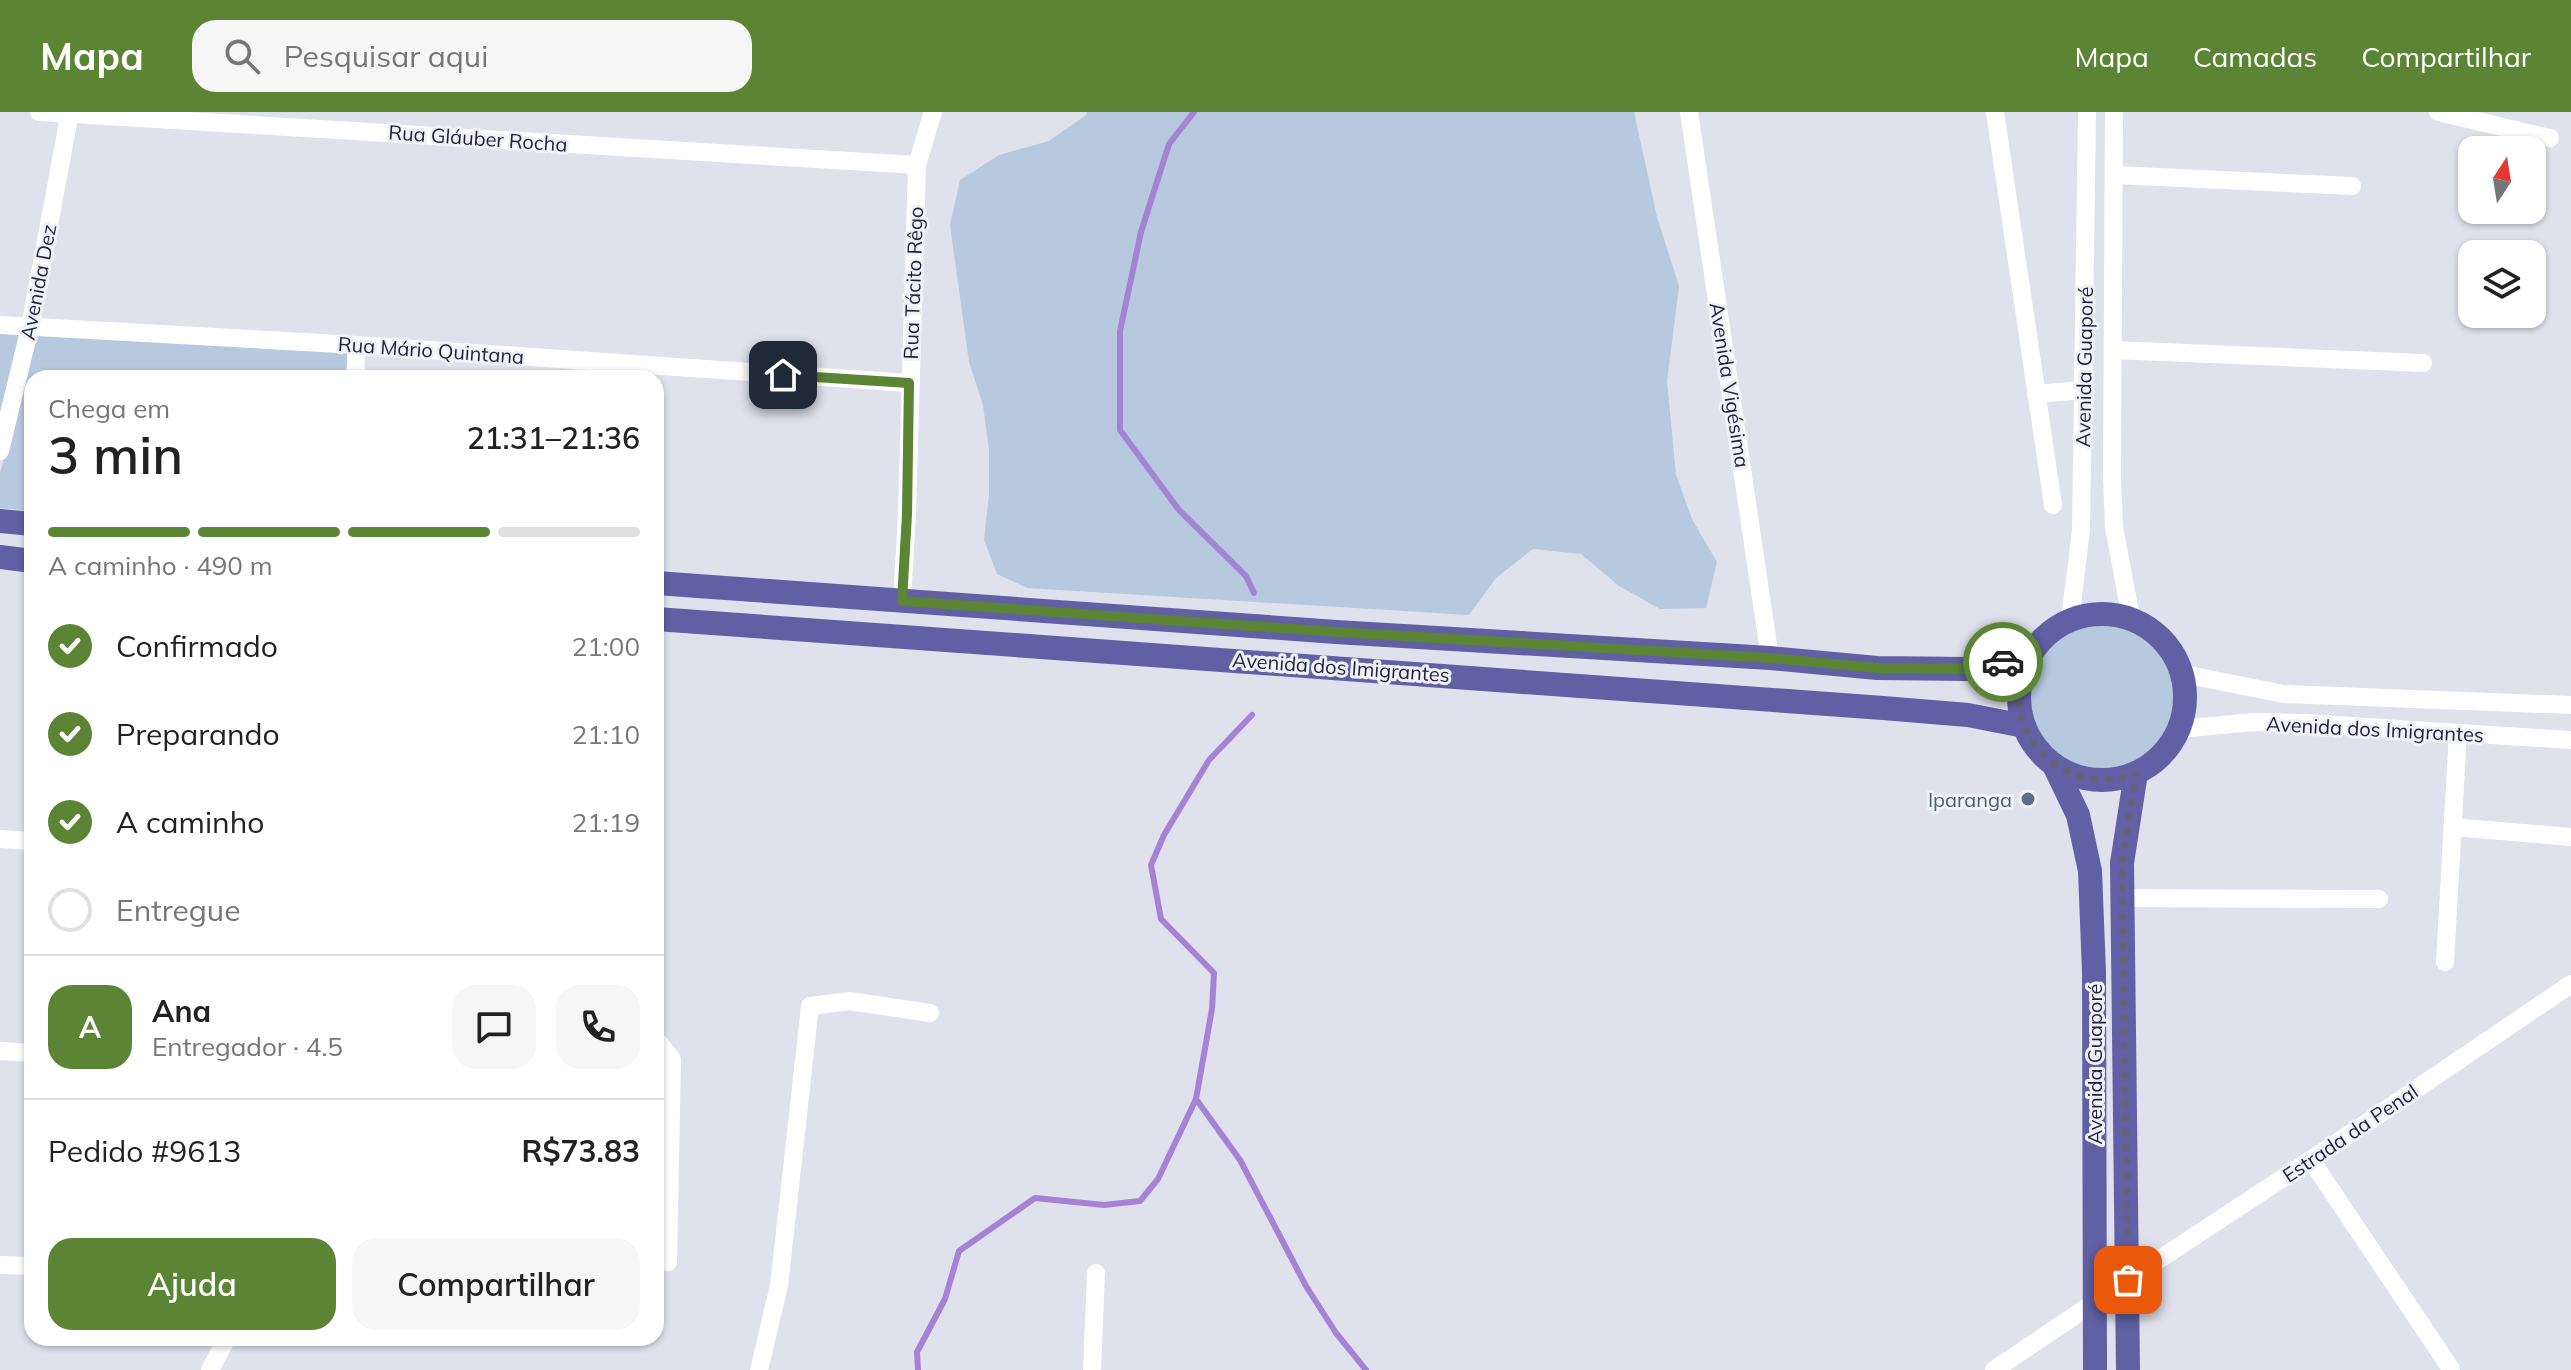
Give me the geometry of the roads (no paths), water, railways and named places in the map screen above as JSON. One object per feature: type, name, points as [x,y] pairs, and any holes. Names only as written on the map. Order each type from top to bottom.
[{"type":"main road","points":[[0,521],[24,523]]},
{"type":"main road","points":[[0,557],[24,560]]},
{"type":"main road","name":"Avenida dos Imigrantes","points":[[664,584],[1914,670],[1968,669],[2028,658]]},
{"type":"main road","points":[[2105,613],[2131,618],[2154,631],[2172,650],[2183,674],[2187,702],[2180,729],[2167,751],[2136,773],[2100,780],[2076,776],[2054,765],[2036,748],[2024,726],[2019,703],[2020,680],[2028,658],[2041,640],[2059,626],[2079,617],[2105,613]]},
{"type":"main road","name":"Avenida dos Imigrantes","points":[[664,620],[1883,708],[1968,715],[2024,726]]},
{"type":"main road","name":"Avenida Guaporé","points":[[2054,765],[2078,815],[2090,871],[2094,972],[2095,1370]]},
{"type":"main road","name":"Avenida Guaporé","points":[[2128,1370],[2122,863],[2136,773]]},
{"type":"street","name":"Rua Gláuber Rocha","points":[[39,112],[917,165]]},
{"type":"street","name":"Rua Tácito Rêgo","points":[[902,601],[917,165],[933,112]]},
{"type":"street","name":"Avenida Vigésima","points":[[1689,112],[1770,658]]},
{"type":"street","points":[[1995,112],[2053,505]]},
{"type":"street","name":"Avenida Guaporé","points":[[2070,620],[2081,530],[2087,112]]},
{"type":"street","name":"Avenida Guaporé","points":[[2114,112],[2111,462],[2114,527],[2131,618]]},
{"type":"street","points":[[2438,112],[2550,138]]},
{"type":"street","name":"Avenida Dez","points":[[0,451],[30,327],[70,113]]},
{"type":"street","points":[[2115,175],[2352,186]]},
{"type":"street","points":[[2086,207],[2113,206]]},
{"type":"street","name":"Rua Mário Quintana","points":[[0,325],[357,345],[909,383]]},
{"type":"street","points":[[355,370],[357,345]]},
{"type":"street","points":[[2113,350],[2423,363]]},
{"type":"street","points":[[2036,394],[2084,390]]},
{"type":"street","name":"Avenida dos Imigrantes","points":[[2183,674],[2284,694],[2571,705]]},
{"type":"street","name":"Avenida dos Imigrantes","points":[[2180,729],[2253,722],[2571,740]]},
{"type":"street","points":[[2445,962],[2458,733]]},
{"type":"street","points":[[2453,827],[2571,837]]},
{"type":"street","points":[[0,839],[24,840]]},
{"type":"street","points":[[2122,898],[2379,899]]},
{"type":"street","name":"Estrada da Penal","points":[[2128,1280],[2571,984]]},
{"type":"street","points":[[759,1370],[779,1286],[810,1006],[849,1001],[930,1013]]},
{"type":"street","points":[[664,1049],[672,1059],[668,1262],[664,1262]]},
{"type":"street","points":[[0,1051],[24,1052]]},
{"type":"street","points":[[2311,1160],[2451,1369]]},
{"type":"street","points":[[0,1265],[24,1266]]},
{"type":"street","points":[[1092,1370],[1096,1273]]},
{"type":"street","points":[[1994,1370],[2095,1302]]},
{"type":"street","points":[[210,1370],[223,1346]]},
{"type":"waterway","points":[[1194,112],[1169,144],[1141,232],[1120,331],[1120,430],[1179,510],[1246,576],[1254,593]]},
{"type":"waterway","points":[[918,1370],[917,1352],[945,1299],[959,1251],[1035,1198],[1104,1205],[1140,1201],[1158,1179],[1196,1099],[1212,1009],[1214,973],[1161,919],[1151,865],[1164,835],[1209,760],[1252,715]]},
{"type":"waterway","points":[[1196,1099],[1240,1160],[1306,1286],[1336,1333],[1366,1370]]},
{"type":"place","name":"Iparanga","points":[[2028,799]]}]
